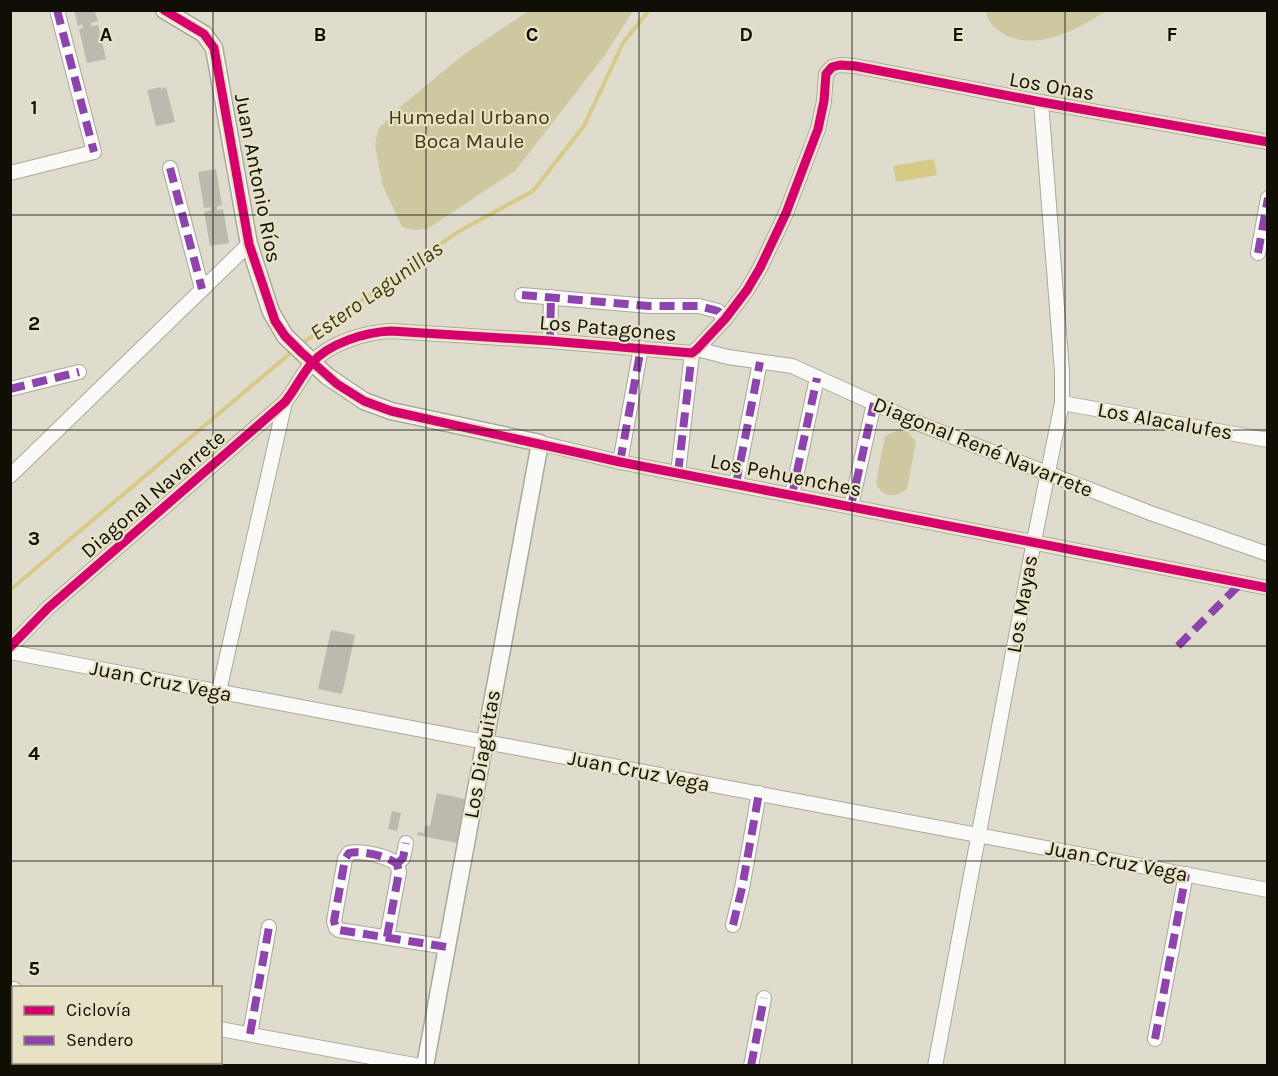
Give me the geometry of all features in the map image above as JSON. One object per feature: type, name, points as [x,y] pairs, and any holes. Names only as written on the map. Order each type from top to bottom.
[{"type":"street","points":[[10,173],[94,152],[57,10]]},
{"type":"street","name":"Juan Antonio Ríos","points":[[164,10],[204,34],[214,48],[249,244],[271,312],[285,336],[307,357]]},
{"type":"street","name":"Los Onas","points":[[832,67],[855,66],[1268,142]]},
{"type":"street","name":"Los Patagones","points":[[307,357],[326,352],[353,338],[381,332],[695,351],[725,319],[760,268],[786,213],[818,129],[824,101],[826,74],[832,67]]},
{"type":"street","name":"Los Mayas","points":[[936,1065],[1047,472],[1062,403],[1062,372],[1041,102]]},
{"type":"street","points":[[170,168],[202,290]]},
{"type":"street","points":[[1258,253],[1268,198]]},
{"type":"street","name":"Juan Antonio Ríos","points":[[11,475],[249,244]]},
{"type":"street","points":[[522,295],[649,306],[699,306],[718,311],[725,319]]},
{"type":"street","points":[[550,341],[551,297]]},
{"type":"street","points":[[620,462],[641,348]]},
{"type":"street","points":[[678,473],[695,351]]},
{"type":"street","name":"Diagonal René Navarrete","points":[[695,351],[792,366],[920,424],[1153,514],[1268,554]]},
{"type":"street","name":"Diagonal Navarrete","points":[[10,647],[48,608],[285,402],[307,357]]},
{"type":"street","name":"Los Pehuenches","points":[[307,357],[349,392],[377,407],[620,462],[1268,588]]},
{"type":"street","points":[[736,484],[760,362]]},
{"type":"street","points":[[10,389],[79,372]]},
{"type":"street","points":[[792,495],[817,378]]},
{"type":"street","points":[[219,692],[285,402]]},
{"type":"street","points":[[851,506],[874,403]]},
{"type":"street","name":"Los Alacalufes","points":[[1062,403],[1268,440]]},
{"type":"street","name":"Los Diaguitas","points":[[425,1065],[540,443]]},
{"type":"street","name":"Juan Cruz Vega","points":[[10,652],[1268,890]]},
{"type":"street","points":[[733,925],[759,793]]},
{"type":"street","points":[[397,864],[403,858],[406,843]]},
{"type":"street","points":[[387,937],[399,873],[397,864],[391,860],[355,852],[349,854],[345,859],[334,921],[335,927],[339,930],[447,947]]},
{"type":"street","points":[[1155,1039],[1186,874]]},
{"type":"street","points":[[250,1034],[269,927]]},
{"type":"street","points":[[751,1065],[764,998]]},
{"type":"street","points":[[222,1029],[420,1065]]},
{"type":"green space","name":"Humedal Urbano Boca Maule","points":[[528,11],[633,11],[605,55],[515,171],[427,229],[412,230],[402,227],[382,184],[375,144],[379,128],[400,107],[463,55]]},
{"type":"green space","points":[[985,11],[1106,11],[1066,33],[1051,38],[1021,40],[1007,36],[994,27]]},
{"type":"green space","points":[[899,430],[908,432],[916,442],[907,489],[898,494],[889,495],[882,492],[876,483],[885,436]]},
{"type":"shaded area","points":[[934,159],[937,175],[896,182],[893,166]]},
{"type":"building","points":[[74,10],[94,10],[98,21],[91,23],[91,26],[98,25],[106,59],[87,63],[79,29],[83,28],[82,24],[78,26]]},
{"type":"building","points":[[161,87],[161,89],[166,87],[175,122],[156,126],[147,90]]},
{"type":"building","points":[[216,169],[222,205],[217,206],[217,210],[223,209],[229,243],[210,246],[204,212],[211,210],[210,207],[204,208],[198,172]]},
{"type":"building","points":[[331,630],[355,635],[342,694],[318,689]]},
{"type":"building","points":[[437,793],[465,799],[457,843],[417,835],[418,832],[424,833],[425,825],[430,826]]},
{"type":"building","points":[[392,811],[401,813],[397,831],[388,829]]},
{"type":"waterway","name":"Estero Lagunillas","points":[[300,345],[456,233],[533,191],[584,126],[623,43],[649,10]]},
{"type":"waterway","name":"Estero Lagunillas","points":[[10,590],[294,350]]},
{"type":"marked path","points":[[57,10],[94,152]]},
{"type":"marked path","points":[[170,168],[202,289]]},
{"type":"marked path","points":[[1258,253],[1268,198]]},
{"type":"marked path","points":[[522,295],[649,306],[699,306],[718,311],[725,319]]},
{"type":"marked path","points":[[550,341],[551,297]]},
{"type":"marked path","points":[[620,462],[641,348]]},
{"type":"marked path","points":[[678,473],[692,353]]},
{"type":"marked path","points":[[736,484],[760,362]]},
{"type":"marked path","points":[[10,389],[79,372]]},
{"type":"marked path","points":[[792,495],[817,378]]},
{"type":"marked path","points":[[851,506],[874,403]]},
{"type":"marked path","points":[[1178,646],[1242,582]]},
{"type":"marked path","points":[[733,925],[759,793]]},
{"type":"marked path","points":[[397,864],[403,858],[406,843]]},
{"type":"marked path","points":[[387,937],[399,872],[397,864],[374,854],[349,853],[345,859],[334,921],[336,928],[339,930],[447,947]]},
{"type":"marked path","points":[[1155,1039],[1186,874]]},
{"type":"marked path","points":[[250,1034],[269,927]]},
{"type":"marked path","points":[[751,1066],[764,998]]},
{"type":"cycle path","points":[[164,10],[204,34],[214,48],[249,244],[275,321],[285,336],[301,352],[337,384],[364,401],[391,411],[620,462],[1268,588]]},
{"type":"cycle path","points":[[10,647],[48,608],[285,402],[312,363],[338,344],[360,336],[391,331],[692,353],[725,319],[760,268],[786,213],[818,129],[824,101],[826,74],[832,67],[855,66],[1268,142]]}]
